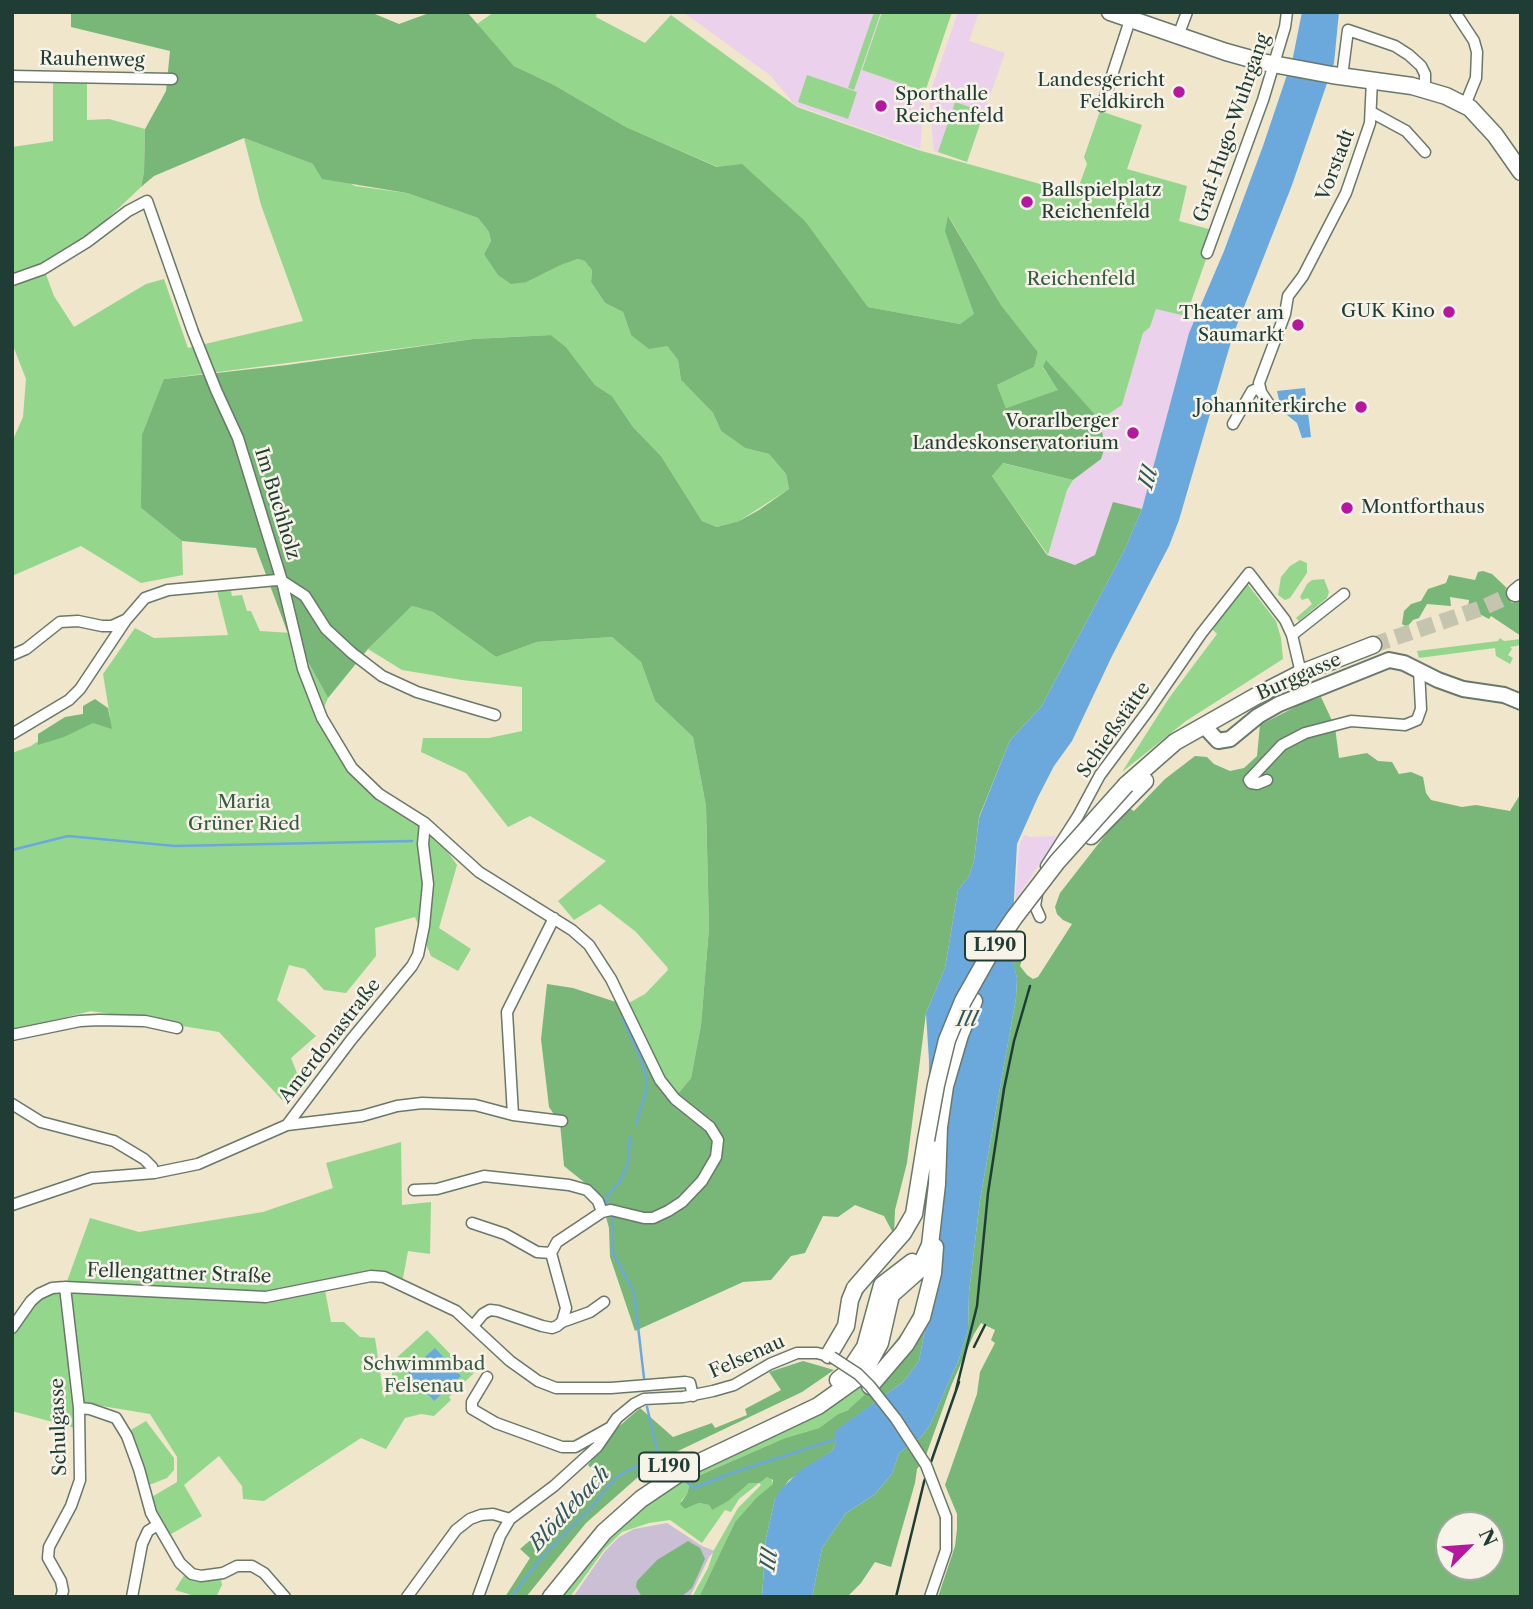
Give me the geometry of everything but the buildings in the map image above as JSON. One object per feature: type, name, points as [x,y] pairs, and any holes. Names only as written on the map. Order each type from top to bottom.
[{"type":"main road","points":[[1110,12],[1178,36],[1280,66],[1425,89],[1465,105],[1495,135],[1521,172]]},
{"type":"main road","name":"L190","points":[[538,1597],[588,1534],[635,1491],[700,1450],[803,1403],[849,1371],[870,1335],[883,1298],[912,1262],[920,1243],[926,1140],[947,1040],[963,1001],[989,956],[1057,862],[1175,742],[1301,673],[1373,645]]},
{"type":"main road","name":"Burggasse","points":[[1201,729],[1213,738],[1225,741],[1239,734],[1258,716],[1279,704],[1381,662],[1394,660],[1462,689],[1504,695],[1521,702]]},
{"type":"main road","name":"L190","points":[[896,1281],[918,1270],[930,1245],[939,1127],[945,1086],[960,1035],[974,1001],[1009,945],[1064,869],[1129,788]]},
{"type":"main road","points":[[830,1356],[846,1326],[855,1288],[903,1233],[914,1214],[923,1178]]},
{"type":"main road","points":[[870,1386],[906,1344],[922,1317],[933,1273],[937,1230],[933,1218]]},
{"type":"main road","points":[[883,1298],[871,1270],[896,1281]]},
{"type":"main road","name":"L190","points":[[551,1597],[594,1543],[640,1499],[704,1459],[808,1412],[856,1379],[868,1365],[880,1343],[886,1321],[883,1298]]},
{"type":"street","points":[[1178,36],[1187,12]]},
{"type":"street","name":"Graf-Hugo-Wuhrgang","points":[[1207,253],[1280,66],[1287,12]]},
{"type":"street","points":[[1455,12],[1475,41],[1477,52],[1476,78],[1465,105]]},
{"type":"street","points":[[1102,106],[1130,20]]},
{"type":"street","points":[[1337,76],[1349,30],[1395,46],[1409,55],[1425,74],[1425,89]]},
{"type":"street","name":"Rauhenweg","points":[[12,76],[172,79]]},
{"type":"street","name":"Vorstadt","points":[[1233,424],[1252,390],[1259,388],[1285,314],[1288,296],[1313,258],[1346,193],[1367,132],[1372,80]]},
{"type":"street","points":[[1371,112],[1406,131],[1425,152]]},
{"type":"street","name":"Im Buchholz","points":[[12,280],[43,269],[147,201],[193,332],[238,438],[282,581],[159,591],[140,602],[80,689],[69,700],[12,734]]},
{"type":"street","points":[[1259,388],[1271,407]]},
{"type":"street","name":"Schießstätte","points":[[1040,917],[1035,906],[1046,864],[1075,822],[1100,775],[1191,647],[1249,573],[1285,620],[1292,635]]},
{"type":"street","points":[[282,581],[305,596],[326,629],[382,676],[417,692],[495,715]]},
{"type":"street","points":[[282,581],[303,669],[322,719],[337,746],[365,782],[425,823],[479,872],[554,918],[589,945],[621,998],[660,1080],[675,1099],[710,1126],[718,1140],[716,1157],[702,1181],[682,1202],[668,1211],[653,1218],[611,1210],[602,1212],[557,1242],[551,1253],[566,1308],[562,1322]]},
{"type":"street","points":[[1301,673],[1292,635],[1344,594]]},
{"type":"street","points":[[289,609],[305,596]]},
{"type":"street","points":[[12,655],[26,649],[60,622],[78,621],[112,626],[126,620]]},
{"type":"street","points":[[1267,780],[1257,784],[1249,780],[1283,745],[1305,733],[1351,721],[1405,725],[1417,720],[1421,709],[1419,670]]},
{"type":"street","name":"Amerdonastraße","points":[[12,1205],[92,1178],[154,1173],[208,1160],[287,1125],[418,955],[428,884],[423,844],[425,823]]},
{"type":"street","points":[[513,1115],[507,1012],[518,985],[554,918]]},
{"type":"street","points":[[12,1035],[79,1021],[99,1020],[145,1021],[177,1028]]},
{"type":"street","points":[[287,1125],[353,1117],[422,1102],[475,1105],[513,1115],[562,1121]]},
{"type":"street","points":[[15,1108],[41,1122],[114,1141],[144,1159],[154,1173]]},
{"type":"street","points":[[414,1190],[437,1189],[484,1176],[569,1185],[587,1191],[598,1201],[602,1212]]},
{"type":"street","points":[[472,1223],[505,1234],[537,1252],[551,1253]]},
{"type":"street","name":"Fellengattner Straße","points":[[12,1328],[31,1301],[52,1288],[266,1297],[359,1276],[371,1276],[384,1278],[456,1311],[510,1361],[538,1381],[556,1388],[611,1388],[685,1382],[690,1383],[693,1396]]},
{"type":"street","name":"Schulgasse","points":[[61,1597],[61,1581],[48,1558],[49,1547],[71,1506],[80,1480],[79,1408],[65,1287]]},
{"type":"street","points":[[473,1326],[490,1310],[552,1328],[590,1312],[604,1302]]},
{"type":"street","name":"Felsenau","points":[[478,1597],[500,1535],[510,1519],[597,1447],[611,1426],[626,1411],[644,1399],[693,1396],[734,1385],[770,1364],[797,1353],[830,1356]]},
{"type":"street","points":[[830,1356],[858,1374],[870,1386],[896,1419],[934,1481],[946,1517],[946,1550],[930,1597]]},
{"type":"street","name":"Felsenau","points":[[487,1377],[472,1402],[472,1409],[496,1423],[562,1447],[575,1447],[611,1426]]},
{"type":"street","points":[[79,1408],[117,1418],[139,1469],[156,1526],[180,1563],[191,1574],[201,1576],[223,1573],[237,1566],[253,1566],[264,1573],[285,1597]]},
{"type":"street","points":[[407,1597],[456,1530],[481,1516],[493,1514],[510,1519]]},
{"type":"street","points":[[132,1597],[142,1544],[148,1531],[156,1526]]},
{"type":"shaded area","points":[[683,12],[882,12],[862,70],[925,92],[920,149],[795,105],[770,75]]},
{"type":"shaded area","points":[[958,12],[979,12],[969,41],[1005,53],[967,162],[934,151],[929,96]]},
{"type":"shaded area","name":"Vorarlberger Landeskonservatorium","points":[[1156,308],[1196,318],[1189,333],[1142,509],[1113,502],[1095,556],[1076,565],[1048,555],[1067,490],[1073,480],[1101,459],[1105,447],[1100,420],[1122,405],[1143,333],[1150,327]]},
{"type":"shaded area","points":[[1024,835],[1058,836],[1015,901],[1019,846]]},
{"type":"shaded area","points":[[667,1523],[702,1546],[715,1551],[709,1557],[690,1597],[573,1597],[605,1551],[619,1537],[634,1529]]},
{"type":"green space","points":[[71,12],[370,12],[399,24],[432,12],[467,12],[514,66],[554,85],[626,127],[717,167],[742,164],[806,222],[868,307],[960,324],[974,314],[945,231],[948,216],[1001,305],[1038,352],[1034,367],[997,385],[1006,408],[1058,390],[1043,367],[1046,360],[1100,420],[1105,447],[1101,459],[1073,480],[1003,463],[992,476],[1047,555],[1075,565],[1095,555],[1113,502],[1142,509],[1124,551],[1041,707],[1010,740],[979,817],[974,861],[969,876],[958,890],[945,968],[926,1013],[907,1163],[895,1210],[894,1235],[884,1216],[855,1205],[838,1217],[823,1216],[805,1253],[791,1256],[771,1280],[743,1282],[635,1331],[610,1257],[609,1228],[600,1195],[564,1166],[560,1123],[549,1107],[541,1039],[547,984],[573,988],[625,1005],[675,1098],[691,1078],[701,1025],[709,928],[706,806],[693,737],[655,701],[641,662],[612,637],[537,642],[496,657],[433,612],[412,606],[368,649],[328,698],[292,633],[287,631],[256,548],[182,541],[141,508],[142,435],[164,379],[473,339],[551,335],[566,347],[595,385],[612,396],[633,427],[661,456],[702,521],[717,527],[739,521],[759,510],[789,489],[786,474],[769,454],[745,448],[721,431],[713,413],[681,380],[678,360],[667,346],[649,349],[631,335],[623,312],[605,303],[591,282],[592,270],[585,261],[578,259],[527,282],[511,284],[498,275],[484,254],[491,241],[489,232],[478,218],[407,193],[322,179],[313,164],[244,138],[154,176],[141,187],[145,129],[166,91],[170,51],[71,27]]},
{"type":"green space","name":"Reichenfeld","points":[[494,12],[597,12],[596,17],[645,43],[671,15],[797,107],[918,150],[1076,194],[1087,164],[1084,157],[1100,111],[1142,125],[1127,169],[1187,186],[1179,221],[1216,231],[1186,316],[1156,309],[1150,327],[1143,333],[1122,405],[1100,420],[1046,361],[1043,368],[1059,390],[1006,408],[997,385],[1034,367],[1038,352],[1001,305],[949,217],[946,232],[975,314],[960,324],[868,307],[806,222],[718,167],[626,127],[554,85],[514,66],[477,24]]},
{"type":"green space","points":[[874,12],[881,12],[854,90],[848,88]]},
{"type":"green space","points":[[882,12],[952,12],[925,92],[862,70]]},
{"type":"green space","points":[[807,75],[857,92],[848,119],[798,102]]},
{"type":"green space","points":[[53,80],[87,80],[87,120],[109,119],[145,129],[141,187],[85,240],[44,269],[54,296],[74,327],[146,284],[164,279],[188,348],[303,321],[261,205],[244,138],[313,164],[355,186],[407,193],[478,218],[489,232],[491,241],[484,254],[527,282],[561,265],[578,259],[586,261],[592,270],[591,282],[605,303],[623,312],[631,335],[667,346],[678,360],[681,380],[713,413],[721,431],[745,448],[769,454],[786,474],[789,489],[739,521],[717,527],[702,521],[661,456],[633,427],[612,396],[595,385],[566,347],[551,335],[473,339],[164,379],[141,508],[182,541],[183,575],[141,583],[81,546],[12,576],[12,442],[23,417],[26,379],[12,343],[12,147],[53,141]]},
{"type":"green space","points":[[955,102],[984,112],[967,162],[938,152]]},
{"type":"green space","points":[[1002,463],[1073,480],[1067,490],[1048,555],[992,476]]},
{"type":"green space","points":[[1300,560],[1307,563],[1307,573],[1290,598],[1285,600],[1278,595],[1281,577],[1290,566]]},
{"type":"green space","points":[[1478,572],[1492,574],[1521,597],[1521,636],[1491,616],[1489,619],[1468,608],[1469,600],[1450,597],[1451,606],[1427,604],[1419,618],[1407,627],[1402,624],[1404,611],[1411,604],[1421,601],[1428,589],[1446,583],[1449,575],[1475,580]]},
{"type":"green space","points":[[1324,579],[1329,592],[1327,598],[1299,621],[1296,618],[1312,604],[1308,598],[1302,600],[1300,597],[1307,584],[1312,580]]},
{"type":"green space","points":[[1246,582],[1276,621],[1283,659],[1186,721],[1122,772],[1169,698],[1217,634],[1210,627]]},
{"type":"green space","name":"Maria Grüner Ried","points":[[216,587],[230,587],[232,596],[242,595],[247,611],[251,611],[260,631],[292,633],[328,698],[318,722],[352,777],[440,841],[457,865],[439,928],[471,949],[458,971],[431,956],[415,917],[375,928],[376,956],[346,993],[324,990],[305,969],[289,965],[277,1000],[316,1036],[291,1058],[303,1088],[282,1100],[219,1032],[91,1011],[12,1031],[12,753],[31,746],[56,729],[110,717],[103,674],[135,628],[154,638],[228,635]]},
{"type":"green space","points":[[412,606],[433,612],[496,657],[537,642],[612,637],[641,662],[655,701],[693,737],[706,806],[709,928],[701,1025],[691,1078],[675,1099],[625,1005],[645,994],[668,970],[667,967],[636,932],[600,904],[574,920],[558,901],[606,861],[530,816],[508,827],[466,773],[421,752],[423,738],[489,738],[522,731],[522,687],[402,670],[368,649]]},
{"type":"green space","points":[[1500,638],[1504,641],[1521,639],[1521,645],[1510,647],[1512,649],[1508,655],[1513,658],[1510,664],[1496,656],[1495,648],[1419,658],[1417,651],[1498,641]]},
{"type":"green space","points":[[1321,697],[1335,727],[1339,758],[1367,753],[1378,761],[1392,762],[1399,774],[1411,772],[1423,777],[1426,793],[1431,800],[1462,807],[1476,805],[1510,811],[1521,793],[1521,1597],[938,1597],[955,1546],[957,1529],[957,1514],[945,1485],[977,1394],[980,1372],[995,1343],[991,1340],[995,1330],[981,1323],[951,1386],[925,1458],[917,1469],[891,1567],[875,1562],[861,1583],[847,1597],[812,1597],[822,1548],[846,1513],[874,1495],[892,1474],[899,1453],[921,1437],[930,1425],[959,1359],[968,1330],[969,1292],[980,1200],[1016,998],[1017,978],[1012,959],[1018,947],[1023,944],[1026,948],[1020,966],[1033,979],[1038,977],[1072,924],[1057,914],[1055,907],[1060,893],[1124,811],[1129,808],[1134,811],[1165,779],[1195,756],[1207,757],[1214,764],[1230,771],[1244,768],[1257,756],[1260,725]]},
{"type":"green space","points":[[95,699],[108,708],[112,729],[93,723],[64,737],[38,745],[38,734],[65,717],[83,714],[83,706]]},
{"type":"green space","points":[[401,1142],[402,1205],[431,1202],[430,1254],[408,1251],[401,1289],[377,1280],[367,1280],[325,1290],[331,1322],[344,1322],[360,1337],[375,1338],[384,1398],[392,1385],[392,1362],[427,1330],[459,1363],[462,1361],[474,1373],[434,1416],[421,1414],[405,1418],[386,1449],[361,1438],[264,1501],[243,1499],[242,1486],[219,1456],[184,1485],[202,1516],[168,1536],[150,1498],[177,1482],[177,1457],[150,1414],[84,1403],[74,1404],[75,1428],[12,1411],[12,1320],[22,1307],[66,1284],[90,1218],[139,1232],[263,1212],[333,1188],[326,1163]]},
{"type":"green space","points":[[914,1311],[927,1318],[883,1378],[852,1408],[838,1414],[819,1428],[785,1438],[691,1479],[687,1494],[681,1501],[685,1509],[699,1503],[709,1505],[712,1510],[749,1483],[759,1482],[767,1477],[770,1477],[774,1484],[756,1498],[735,1522],[699,1597],[692,1597],[708,1568],[714,1550],[738,1508],[761,1485],[759,1483],[739,1499],[731,1512],[725,1510],[702,1543],[670,1520],[649,1523],[622,1532],[604,1550],[570,1597],[559,1597],[609,1536],[662,1490],[873,1370],[906,1327]]},
{"type":"green space","points":[[927,1318],[919,1361],[903,1382],[837,1430],[832,1451],[789,1480],[775,1499],[766,1538],[762,1597],[699,1597],[735,1522],[756,1498],[773,1484],[773,1480],[767,1477],[759,1483],[749,1483],[728,1501],[712,1510],[709,1505],[699,1503],[685,1509],[680,1504],[687,1494],[691,1479],[785,1438],[819,1428],[848,1410],[883,1378]]},
{"type":"green space","points":[[803,1361],[834,1370],[802,1392],[678,1451],[638,1477],[586,1523],[526,1597],[505,1597],[530,1558],[520,1549],[569,1507],[598,1476],[588,1465],[616,1429],[640,1408],[673,1437],[712,1423],[715,1428],[747,1415],[745,1409],[781,1390],[769,1372]]},
{"type":"green space","points":[[146,1421],[174,1458],[174,1470],[167,1478],[149,1485],[129,1431]]},
{"type":"green space","points":[[688,1541],[700,1548],[705,1559],[692,1588],[681,1597],[642,1597],[636,1587],[637,1581],[657,1560]]},
{"type":"green space","points":[[185,1574],[221,1579],[222,1585],[216,1597],[198,1597],[175,1590]]},
{"type":"water","name":"Ill","points":[[1302,12],[1339,12],[1334,63],[1292,185],[1233,335],[1179,520],[1169,546],[1072,741],[1054,766],[1017,844],[1011,953],[1017,978],[1016,998],[980,1200],[969,1292],[968,1330],[959,1359],[930,1425],[921,1437],[899,1453],[892,1474],[874,1495],[846,1513],[822,1548],[812,1597],[762,1597],[766,1538],[775,1499],[780,1490],[801,1470],[832,1451],[836,1430],[903,1382],[919,1361],[927,1318],[929,1061],[926,1013],[945,968],[958,890],[969,876],[974,861],[979,818],[1010,740],[1041,707],[1124,551],[1142,509],[1189,333],[1224,251],[1263,146],[1293,57]]},
{"type":"water","points":[[1305,388],[1311,437],[1302,438],[1297,423],[1276,406],[1274,401],[1279,400],[1277,391]]},
{"type":"water","name":"Schwimmbad Felsenau","points":[[435,1348],[461,1376],[434,1401],[408,1372]]},
{"type":"waterway","points":[[12,850],[68,836],[175,846],[412,841]]},
{"type":"waterway","points":[[623,1019],[647,1079],[646,1092],[636,1124]]},
{"type":"waterway","points":[[607,1203],[607,1196],[620,1182],[628,1163],[630,1136]]},
{"type":"waterway","points":[[612,1216],[613,1253],[634,1292],[644,1378]]},
{"type":"waterway","points":[[647,1407],[660,1461]]},
{"type":"waterway","name":"Blödlebach","points":[[683,1479],[694,1488],[839,1438]]},
{"type":"waterway","name":"Blödlebach","points":[[511,1597],[541,1558],[593,1506],[614,1479],[654,1459],[661,1462]]},
{"type":"tunnel","points":[[1373,645],[1482,608],[1515,593]]},
{"type":"railway","points":[[956,1390],[977,1306],[988,1193],[1004,1089],[1030,986]]},
{"type":"railway","points":[[974,1347],[985,1325]]},
{"type":"railway","points":[[896,1597],[924,1482],[959,1382]]},
{"type":"place","name":"Landesgericht Feldkirch","points":[[1179,92]]},
{"type":"place","name":"Sporthalle Reichenfeld","points":[[881,106]]},
{"type":"place","name":"Ballspielplatz Reichenfeld","points":[[1027,202]]},
{"type":"place","name":"GUK Kino","points":[[1449,312]]},
{"type":"place","name":"Theater am Saumarkt","points":[[1298,325]]},
{"type":"place","name":"Johanniterkirche","points":[[1361,407]]},
{"type":"place","name":"Vorarlberger Landeskonservatorium","points":[[1133,433]]},
{"type":"place","name":"Montforthaus","points":[[1347,508]]}]
